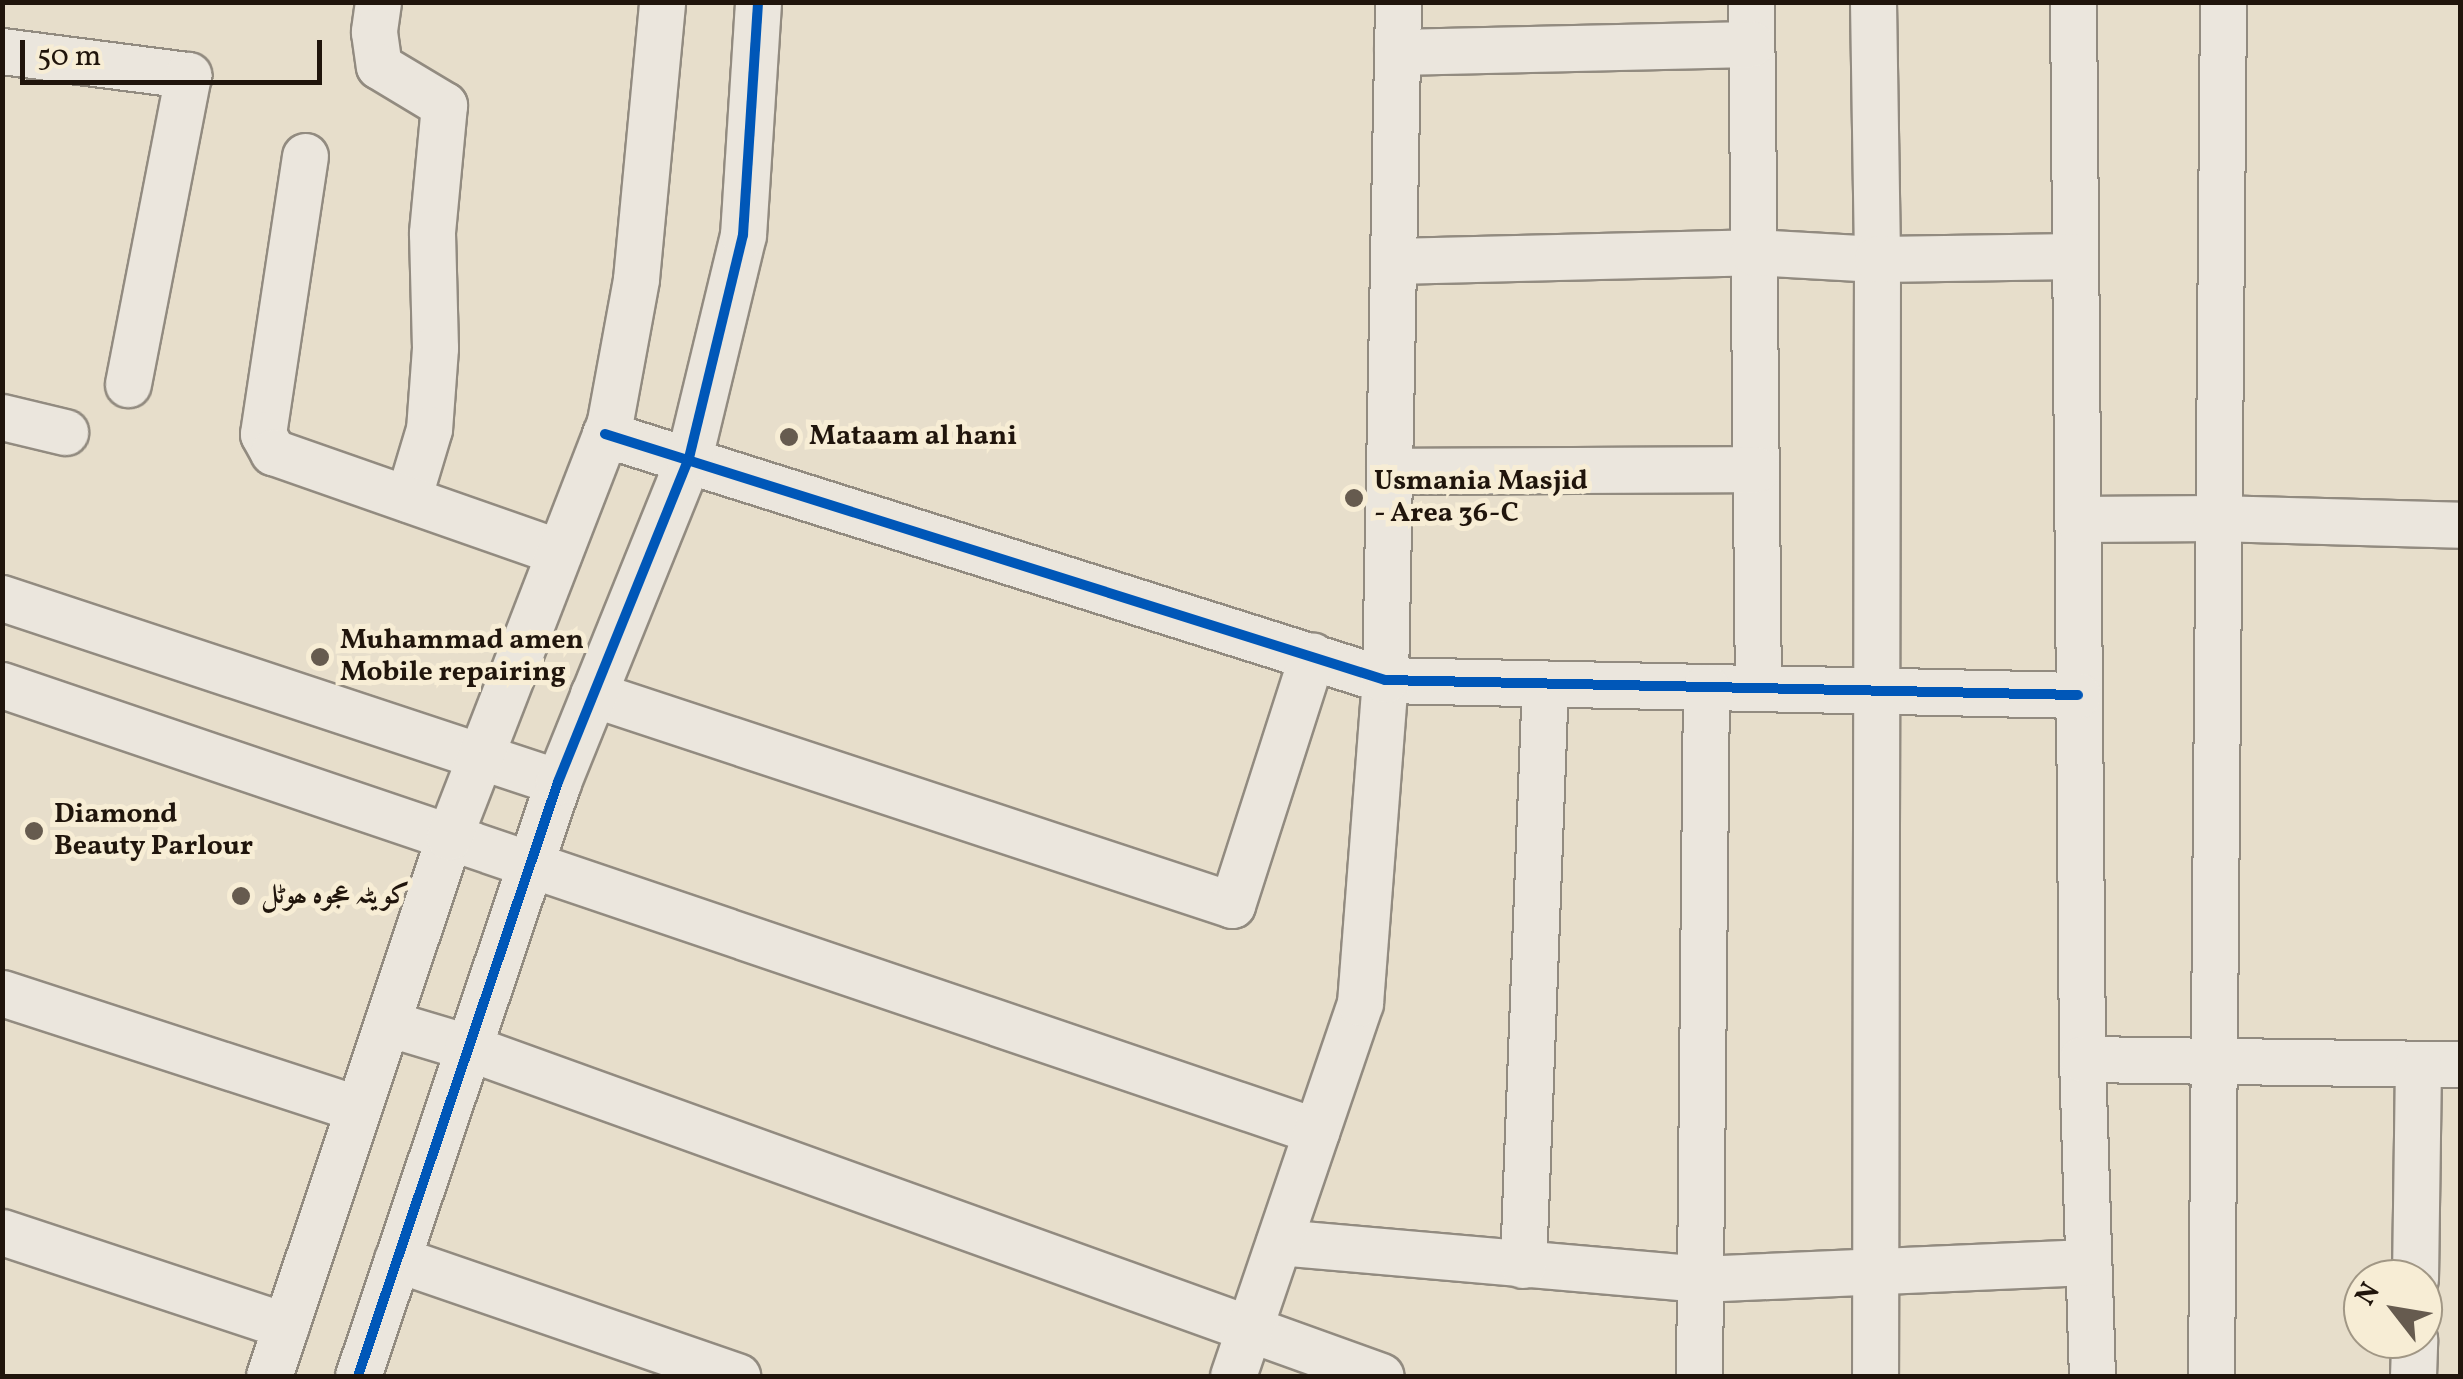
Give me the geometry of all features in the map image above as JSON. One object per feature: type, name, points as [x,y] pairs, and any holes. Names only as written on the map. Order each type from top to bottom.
[{"type":"street","points":[[378,2],[374,32],[379,66],[444,105],[432,233],[435,348],[429,429],[408,499]]},
{"type":"street","points":[[269,1376],[449,838],[605,434],[636,280],[662,2]]},
{"type":"street","points":[[358,1376],[558,782],[688,458],[743,235],[758,2]]},
{"type":"street","points":[[1233,1376],[1360,1003],[1385,680],[1398,2]]},
{"type":"street","points":[[1873,2],[1877,260],[1875,1376]]},
{"type":"street","points":[[2073,2],[2082,1059],[2092,1376]]},
{"type":"street","points":[[2211,1376],[2216,1062],[2215,518],[2223,2]]},
{"type":"street","points":[[1397,52],[1751,23],[1758,688]]},
{"type":"street","points":[[2,50],[188,74],[128,384]]},
{"type":"street","points":[[305,156],[264,434],[272,452],[559,552]]},
{"type":"street","points":[[1393,261],[1753,252],[1877,260],[2075,256]]},
{"type":"street","points":[[2,418],[65,432]]},
{"type":"street","points":[[605,434],[1385,680],[2078,695]]},
{"type":"street","points":[[1389,471],[1756,470]]},
{"type":"street","points":[[2077,519],[2460,524]]},
{"type":"street","points":[[2,598],[558,782]]},
{"type":"street","points":[[593,694],[1232,905],[1312,656]]},
{"type":"street","points":[[1524,1264],[1546,683]]},
{"type":"street","points":[[2,685],[1316,1132]]},
{"type":"street","points":[[1698,1376],[1706,687]]},
{"type":"street","points":[[2,993],[358,1109]]},
{"type":"street","points":[[387,1023],[467,1046],[1382,1376]]},
{"type":"street","points":[[2082,1059],[2439,1064],[2416,1259]]},
{"type":"street","points":[[2,1232],[286,1326]]},
{"type":"street","points":[[1279,1242],[1700,1278],[2088,1262]]},
{"type":"street","points":[[397,1259],[736,1376]]},
{"type":"cycle path","points":[[358,1376],[558,782],[689,458],[743,235],[758,2]]},
{"type":"cycle path","points":[[605,434],[1385,680],[2078,695]]},
{"type":"place","name":"Mataam al hani","points":[[789,437]]},
{"type":"place","name":"Usmania Masjid - Area 36-C","points":[[1354,498]]},
{"type":"place","name":"Muhammad amen Mobile repairing","points":[[320,657]]},
{"type":"place","name":"Diamond Beauty Parlour","points":[[34,831]]},
{"type":"place","name":"کویٹہ عجوہ ھوٹل","points":[[241,896]]}]
